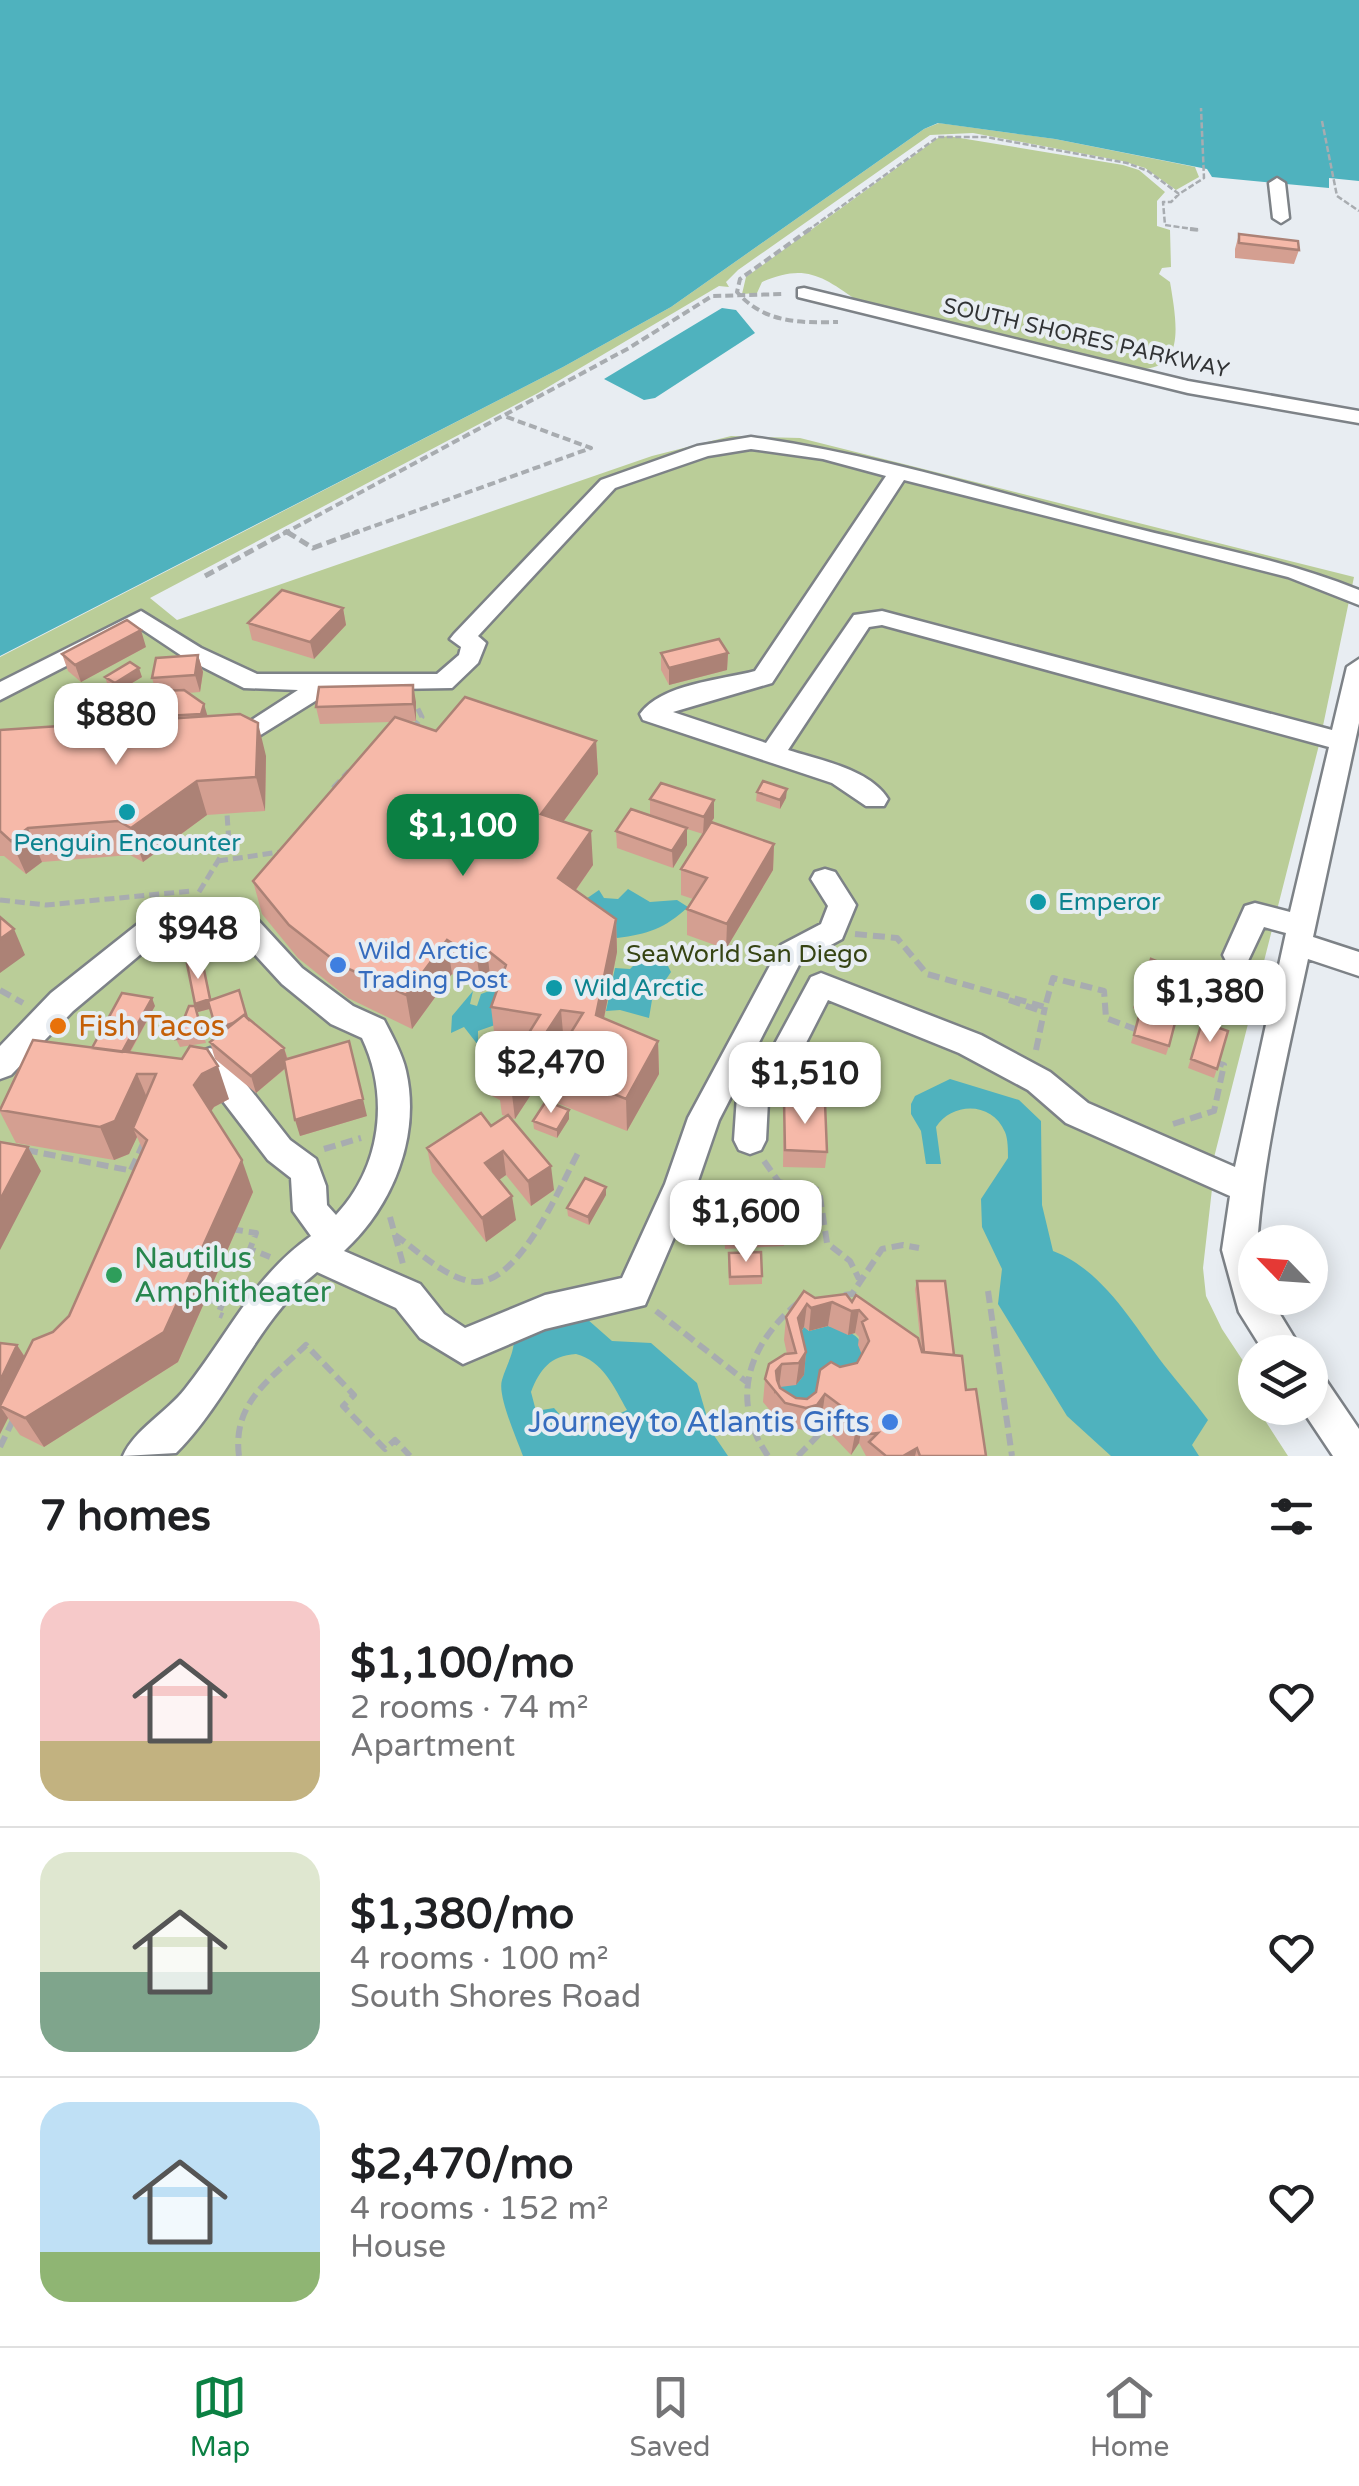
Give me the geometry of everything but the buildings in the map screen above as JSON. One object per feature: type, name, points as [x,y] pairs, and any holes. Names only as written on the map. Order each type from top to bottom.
[{"type":"street","points":[[1278,183],[1280,218]]},
{"type":"street","name":"SOUTH SHORES PARKWAY","points":[[804,292],[1188,388],[1359,416]]},
{"type":"street","points":[[0,692],[140,618],[192,652],[254,682],[444,682],[470,658],[474,643],[462,639],[608,484],[704,450],[751,443],[824,453],[1119,531],[1296,572],[1359,598]]},
{"type":"street","points":[[875,800],[841,777],[652,714],[672,701],[764,677],[900,472]]},
{"type":"street","points":[[773,752],[862,620],[882,618],[1344,742]]},
{"type":"street","points":[[1273,1335],[1257,1312],[1239,1250],[1258,1120],[1359,668]]},
{"type":"street","points":[[208,738],[246,735],[326,683]]},
{"type":"street","points":[[210,1061],[279,1150],[304,1170],[310,1186],[310,1211],[324,1246],[364,1280],[408,1296],[432,1326],[463,1347],[507,1325],[574,1300],[632,1293],[681,1184],[704,1118],[791,953],[832,931],[842,905],[825,880]]},
{"type":"street","points":[[0,1066],[62,1002],[158,924],[202,903],[245,925],[292,976],[342,1015],[373,1030],[391,1071],[392,1146],[380,1177],[324,1246],[272,1292],[226,1368],[161,1443],[142,1456]]},
{"type":"street","points":[[1237,955],[1255,914],[1359,964]]},
{"type":"street","points":[[750,1140],[753,1096],[776,1071],[821,985],[970,1044],[1040,1080],[1077,1113],[1249,1190]]},
{"type":"street","points":[[1328,1416],[1355,1456]]},
{"type":"path","points":[[1199,230],[1165,225],[1163,202],[1171,202],[1204,178],[1200,108]]},
{"type":"path","points":[[1322,120],[1337,196],[1359,211]]},
{"type":"path","points":[[884,313],[873,322],[851,317],[844,322],[780,320],[749,309],[737,292],[740,280],[938,137],[950,134],[986,136],[1127,163],[1148,172],[1179,194]]},
{"type":"path","points":[[204,576],[629,348],[712,296],[804,292]]},
{"type":"path","points":[[286,532],[312,548],[591,448],[504,416]]},
{"type":"path","points":[[412,730],[422,717],[416,707],[418,682]]},
{"type":"path","points":[[332,790],[355,766]]},
{"type":"path","points":[[0,900],[46,905],[202,903],[229,843],[226,814]]},
{"type":"path","points":[[218,862],[292,849]]},
{"type":"path","points":[[832,931],[896,938],[926,974],[1044,1010]]},
{"type":"path","points":[[1047,1062],[1036,1049],[1053,978],[1104,991],[1106,1018],[1135,1029]]},
{"type":"path","points":[[1170,1126],[1214,1111],[1224,1065],[1218,1063]]},
{"type":"path","points":[[54,1155],[62,1138]]},
{"type":"path","points":[[131,1170],[146,1138]]},
{"type":"path","points":[[750,1140],[779,1182],[819,1190],[827,1243],[850,1261],[860,1282]]},
{"type":"path","points":[[18,1148],[131,1170],[140,1173],[140,1181],[154,1170]]},
{"type":"path","points":[[99,1164],[106,1150]]},
{"type":"path","points":[[394,1235],[454,1274],[481,1284],[501,1278],[519,1258],[580,1150]]},
{"type":"path","points":[[380,1177],[408,1296]]},
{"type":"path","points":[[219,1226],[256,1233],[250,1249]]},
{"type":"path","points":[[833,1297],[852,1294],[875,1253],[897,1242],[919,1248]]},
{"type":"path","points":[[988,1291],[1012,1456]]},
{"type":"path","points":[[632,1293],[748,1384]]},
{"type":"path","points":[[186,1298],[222,1302],[218,1314]]},
{"type":"path","points":[[768,1456],[750,1428],[748,1384],[765,1334],[796,1302],[815,1300]]},
{"type":"path","points":[[239,1456],[236,1433],[248,1402],[306,1344],[354,1396],[343,1406],[385,1448],[394,1440],[410,1456]]},
{"type":"path","points":[[0,1447],[17,1412]]},
{"type":"path","points":[[798,1456],[830,1423]]},
{"type":"green space","name":"SeaWorld San Diego","points":[[939,123],[1055,139],[1195,167],[1199,177],[1176,190],[1145,168],[1122,161],[973,133],[930,135],[738,270],[726,282],[729,287],[719,286],[538,393],[150,598],[177,620],[652,456],[731,436],[800,438],[1354,577],[1319,745],[1207,1185],[1212,1189],[1203,1268],[1206,1296],[1238,1353],[1238,1425],[1268,1425],[1288,1456],[0,1456],[0,657],[563,367],[671,307],[924,129]]},
{"type":"green space","points":[[948,136],[1123,165],[1139,170],[1165,192],[1157,201],[1157,226],[1170,230],[1171,267],[1162,268],[1159,274],[1170,282],[1175,317],[1173,347],[1168,358],[1158,366],[1143,369],[1122,367],[856,300],[822,279],[801,273],[762,282],[757,293],[742,294],[746,277],[938,138]]},
{"type":"water","points":[[0,0],[1359,0],[1359,181],[1329,178],[1329,188],[1212,177],[1207,169],[1055,139],[938,123],[924,129],[671,307],[563,367],[0,656]]},
{"type":"water","points":[[722,308],[736,310],[755,333],[655,398],[644,400],[604,379]]},
{"type":"water","points":[[628,889],[650,902],[677,900],[688,907],[655,929],[617,938],[583,901],[599,890],[604,898],[618,899]]},
{"type":"water","points":[[650,949],[664,958],[671,972],[652,1000],[649,1018],[620,1010],[606,1011],[615,968],[630,969]]},
{"type":"water","points":[[492,990],[502,998],[495,1025],[478,1031],[478,1045],[464,1027],[451,1033],[452,1016],[473,991],[470,1004],[477,1006],[481,994]]},
{"type":"water","points":[[950,1079],[1019,1100],[1041,1121],[1042,1205],[1053,1251],[1102,1285],[1208,1420],[1192,1445],[1199,1456],[1111,1456],[1067,1416],[998,1304],[1002,1269],[982,1227],[981,1199],[1008,1158],[1005,1132],[999,1122],[982,1110],[961,1109],[936,1127],[941,1164],[926,1164],[921,1131],[911,1114],[911,1104],[915,1096]]},
{"type":"water","points":[[587,1319],[612,1341],[651,1343],[697,1383],[711,1431],[728,1456],[523,1456],[501,1387],[514,1335]],"holes":[[[567,1355],[585,1357],[607,1376],[627,1410],[585,1431],[574,1431],[554,1408],[536,1411],[531,1392],[542,1370],[553,1361]]]},
{"type":"water","points":[[828,1326],[858,1338],[865,1357],[793,1420],[779,1387],[795,1341],[804,1327],[809,1331]]},
{"type":"place","name":"Penguin Encounter","points":[[127,812]]},
{"type":"place","name":"Emperor","points":[[1038,902]]},
{"type":"place","name":"Wild Arctic Trading Post","points":[[338,965]]},
{"type":"place","name":"Wild Arctic","points":[[554,988]]},
{"type":"place","name":"Fish Tacos","points":[[58,1026]]},
{"type":"place","name":"Nautilus Amphitheater","points":[[114,1275]]},
{"type":"place","name":"Journey to Atlantis Gifts","points":[[890,1422]]}]
